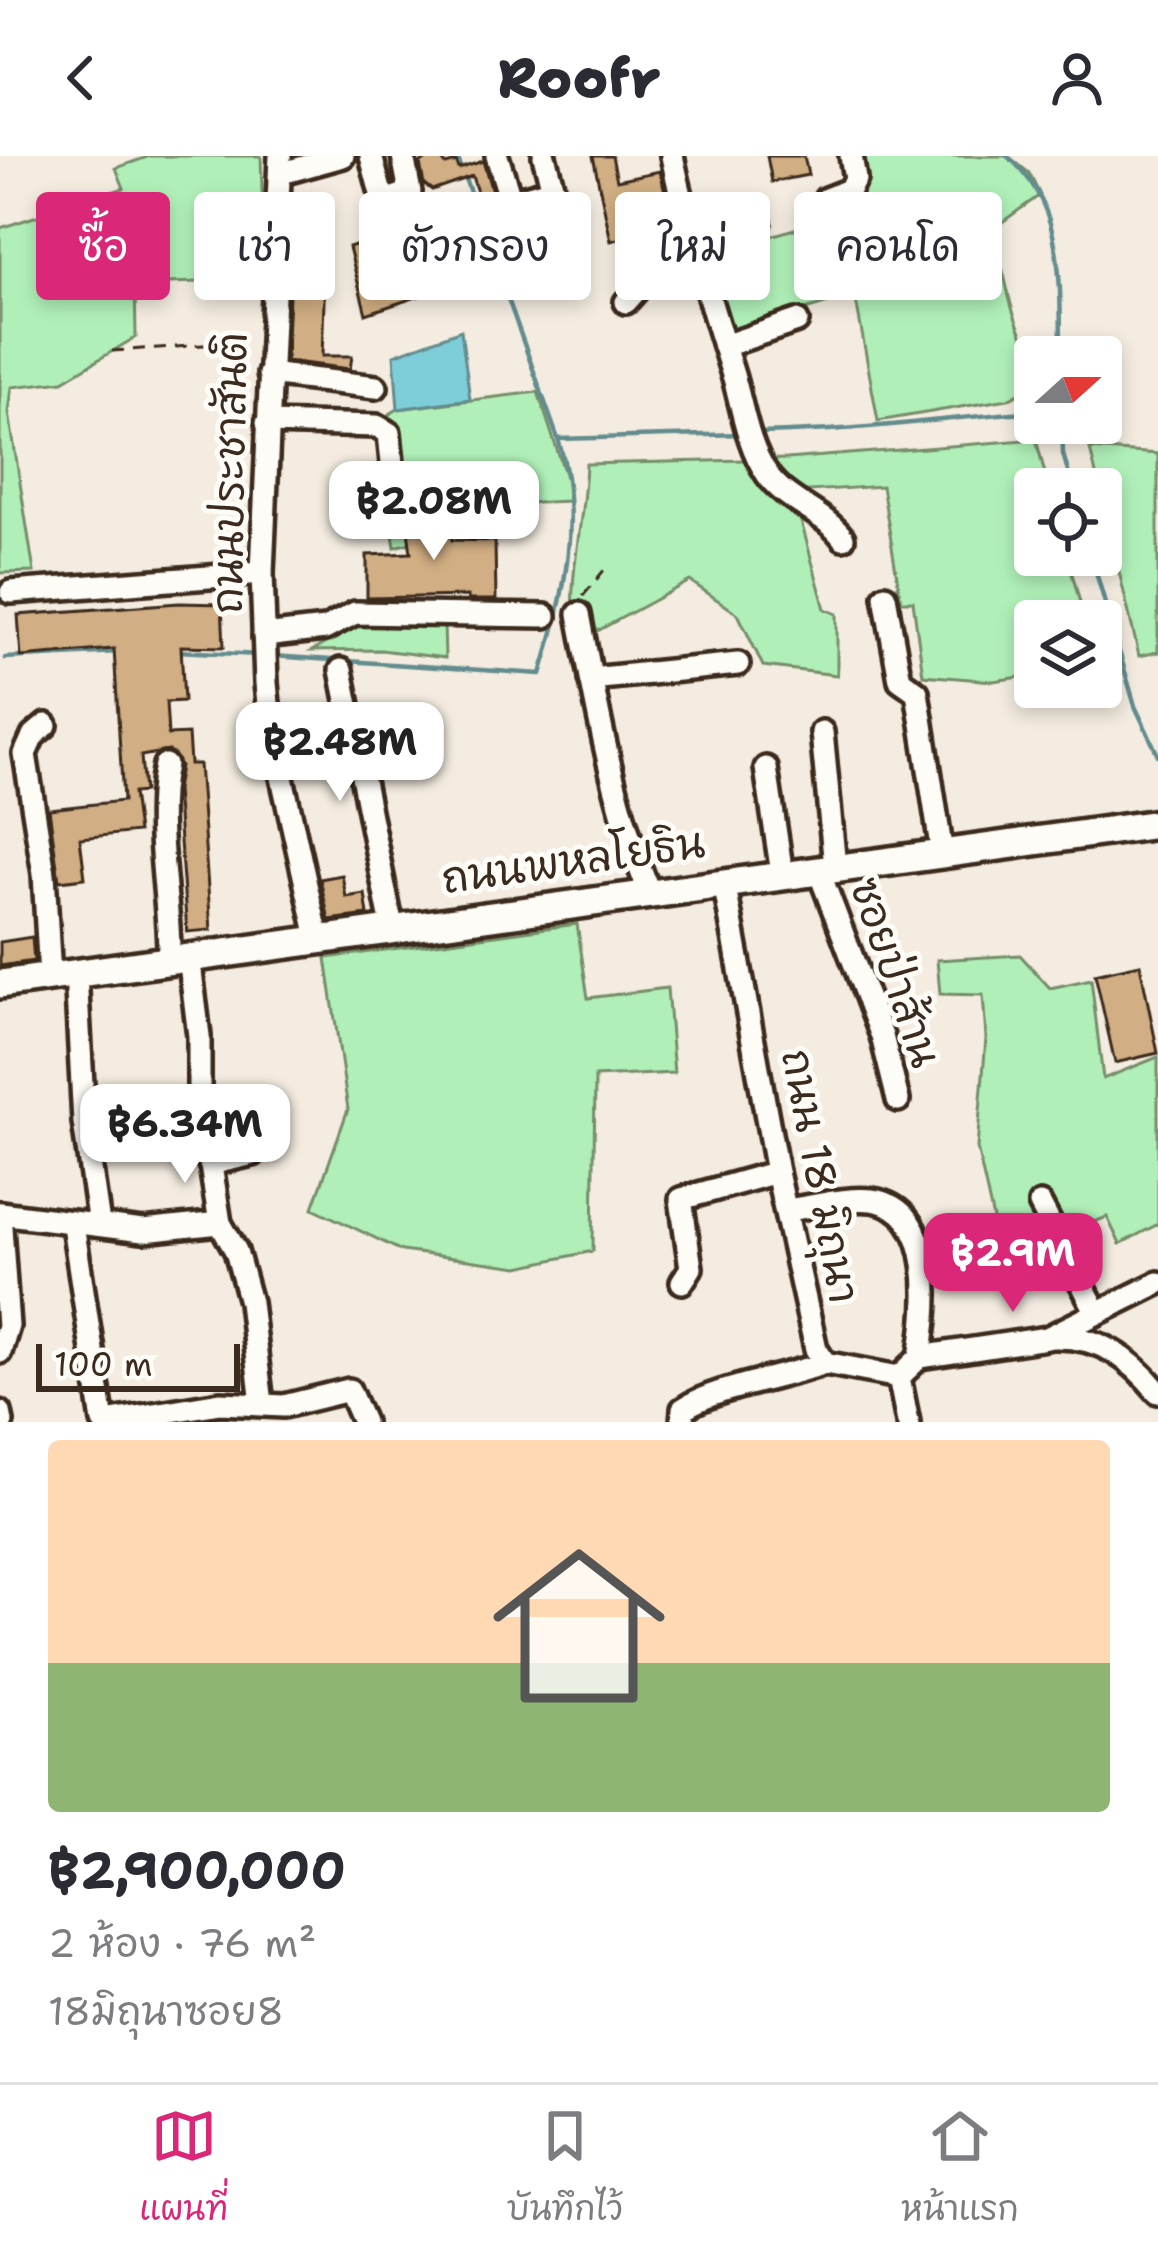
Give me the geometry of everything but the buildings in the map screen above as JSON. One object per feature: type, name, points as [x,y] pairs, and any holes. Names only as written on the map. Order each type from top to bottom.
[{"type":"main road","name":"ถนนพหลโยธิน","points":[[0,985],[1158,824]]},
{"type":"street","points":[[281,164],[343,156]]},
{"type":"street","points":[[371,156],[380,190],[388,200],[410,192],[403,156]]},
{"type":"street","points":[[497,156],[511,201],[553,189],[544,156]]},
{"type":"street","points":[[672,156],[680,192]]},
{"type":"street","points":[[844,192],[855,178],[851,156]]},
{"type":"street","name":"ถนนประชาสันติ","points":[[281,164],[262,573],[265,649],[270,724],[317,938]]},
{"type":"street","points":[[709,300],[748,430],[767,475],[782,491],[830,520],[843,538]]},
{"type":"street","points":[[724,346],[797,321]]},
{"type":"street","points":[[269,374],[376,387]]},
{"type":"street","points":[[267,423],[377,426],[389,433],[396,504]]},
{"type":"street","points":[[11,592],[262,573]]},
{"type":"street","points":[[885,596],[900,680],[917,692],[942,853]]},
{"type":"street","points":[[265,649],[325,629],[355,613],[545,616]]},
{"type":"street","points":[[579,614],[628,839],[649,892]]},
{"type":"street","points":[[592,679],[738,664]]},
{"type":"street","points":[[341,670],[392,927]]},
{"type":"street","points":[[46,724],[33,736],[25,754],[63,975],[98,1224]]},
{"type":"street","name":"ซอยป่าส้าน","points":[[822,732],[827,868],[898,1100]]},
{"type":"street","points":[[165,765],[159,793],[169,889],[179,958],[199,1036],[199,1089],[220,1222],[236,1251],[250,1302],[253,1410]]},
{"type":"street","points":[[766,768],[782,874]]},
{"type":"street","name":"ถนน 18 มิถุนา","points":[[724,882],[777,1172],[816,1349],[825,1363],[899,1377]]},
{"type":"street","points":[[210,1164],[254,1154]]},
{"type":"street","points":[[682,1282],[692,1268],[681,1199],[777,1172]]},
{"type":"street","points":[[786,1210],[871,1200],[906,1218],[916,1234],[926,1282],[927,1317],[920,1357]]},
{"type":"street","points":[[1040,1204],[1097,1313]]},
{"type":"street","points":[[0,1352],[8,1325],[0,1213],[143,1232],[220,1222]]},
{"type":"street","points":[[73,1225],[104,1422],[164,1418],[220,1403],[253,1410],[284,1406],[349,1390],[363,1422]]},
{"type":"street","points":[[1047,1338],[1158,1283]]},
{"type":"street","points":[[908,1422],[899,1377],[920,1357],[1047,1338],[1074,1336],[1101,1344],[1136,1365],[1158,1392]]},
{"type":"street","points":[[682,1422],[683,1409],[697,1400],[825,1363]]},
{"type":"street","points":[[0,1412],[2,1422]]},
{"type":"path","points":[[112,351],[235,343]]},
{"type":"path","points":[[579,614],[581,598],[605,569]]},
{"type":"green space","points":[[150,156],[261,156],[262,192],[194,192],[194,282],[170,283],[170,192],[112,192],[124,188],[116,168]]},
{"type":"green space","points":[[851,156],[1008,156],[1029,173],[1040,195],[1002,222],[1002,192],[844,192]]},
{"type":"green space","points":[[36,216],[36,300],[135,300],[136,337],[63,381],[12,387],[9,413],[34,572],[0,573],[0,228]]},
{"type":"green space","points":[[794,229],[794,300],[838,300],[726,334],[711,300],[770,300],[770,236]]},
{"type":"green space","points":[[1002,270],[1023,336],[1014,336],[1014,396],[878,421],[856,300],[1002,300]]},
{"type":"green space","points":[[538,392],[567,480],[568,501],[406,509],[410,543],[395,547],[378,436],[383,418],[398,409]]},
{"type":"green space","points":[[1014,441],[1037,444],[1044,468],[1014,468],[1014,576],[1073,576],[1079,600],[1014,600],[1014,678],[993,681],[923,675],[913,601],[901,601],[882,486],[793,492],[825,609],[837,614],[837,675],[763,666],[738,614],[690,581],[592,634],[573,628],[586,464],[787,459]]},
{"type":"green space","points":[[1090,449],[1158,454],[1158,652],[1139,656],[1120,576],[1122,468],[1094,468]]},
{"type":"green space","points":[[365,620],[444,624],[445,658],[381,650],[312,651]]},
{"type":"green space","points":[[577,924],[588,998],[667,988],[674,1073],[595,1077],[593,1251],[519,1267],[402,1251],[313,1208],[348,1109],[326,958]]},
{"type":"green space","points":[[1020,955],[1050,988],[1091,979],[1103,1079],[1158,1057],[1158,1224],[1120,1244],[1107,1217],[1063,1234],[1053,1213],[997,1237],[977,1148],[986,1038],[983,995],[940,994],[937,960]]},
{"type":"water","points":[[461,330],[470,399],[398,409],[394,355]]},
{"type":"waterway","points":[[457,156],[558,439],[743,434]]},
{"type":"waterway","points":[[1007,156],[1026,176],[1050,222],[1059,275],[1060,336]]},
{"type":"waterway","points":[[754,433],[1014,413]]},
{"type":"waterway","points":[[272,656],[541,674],[568,557],[569,497],[558,439]]},
{"type":"waterway","points":[[1063,444],[1067,468]]},
{"type":"waterway","points":[[1097,576],[1135,706],[1158,755]]},
{"type":"waterway","points":[[176,651],[261,655]]},
{"type":"waterway","points":[[5,658],[117,652]]}]
